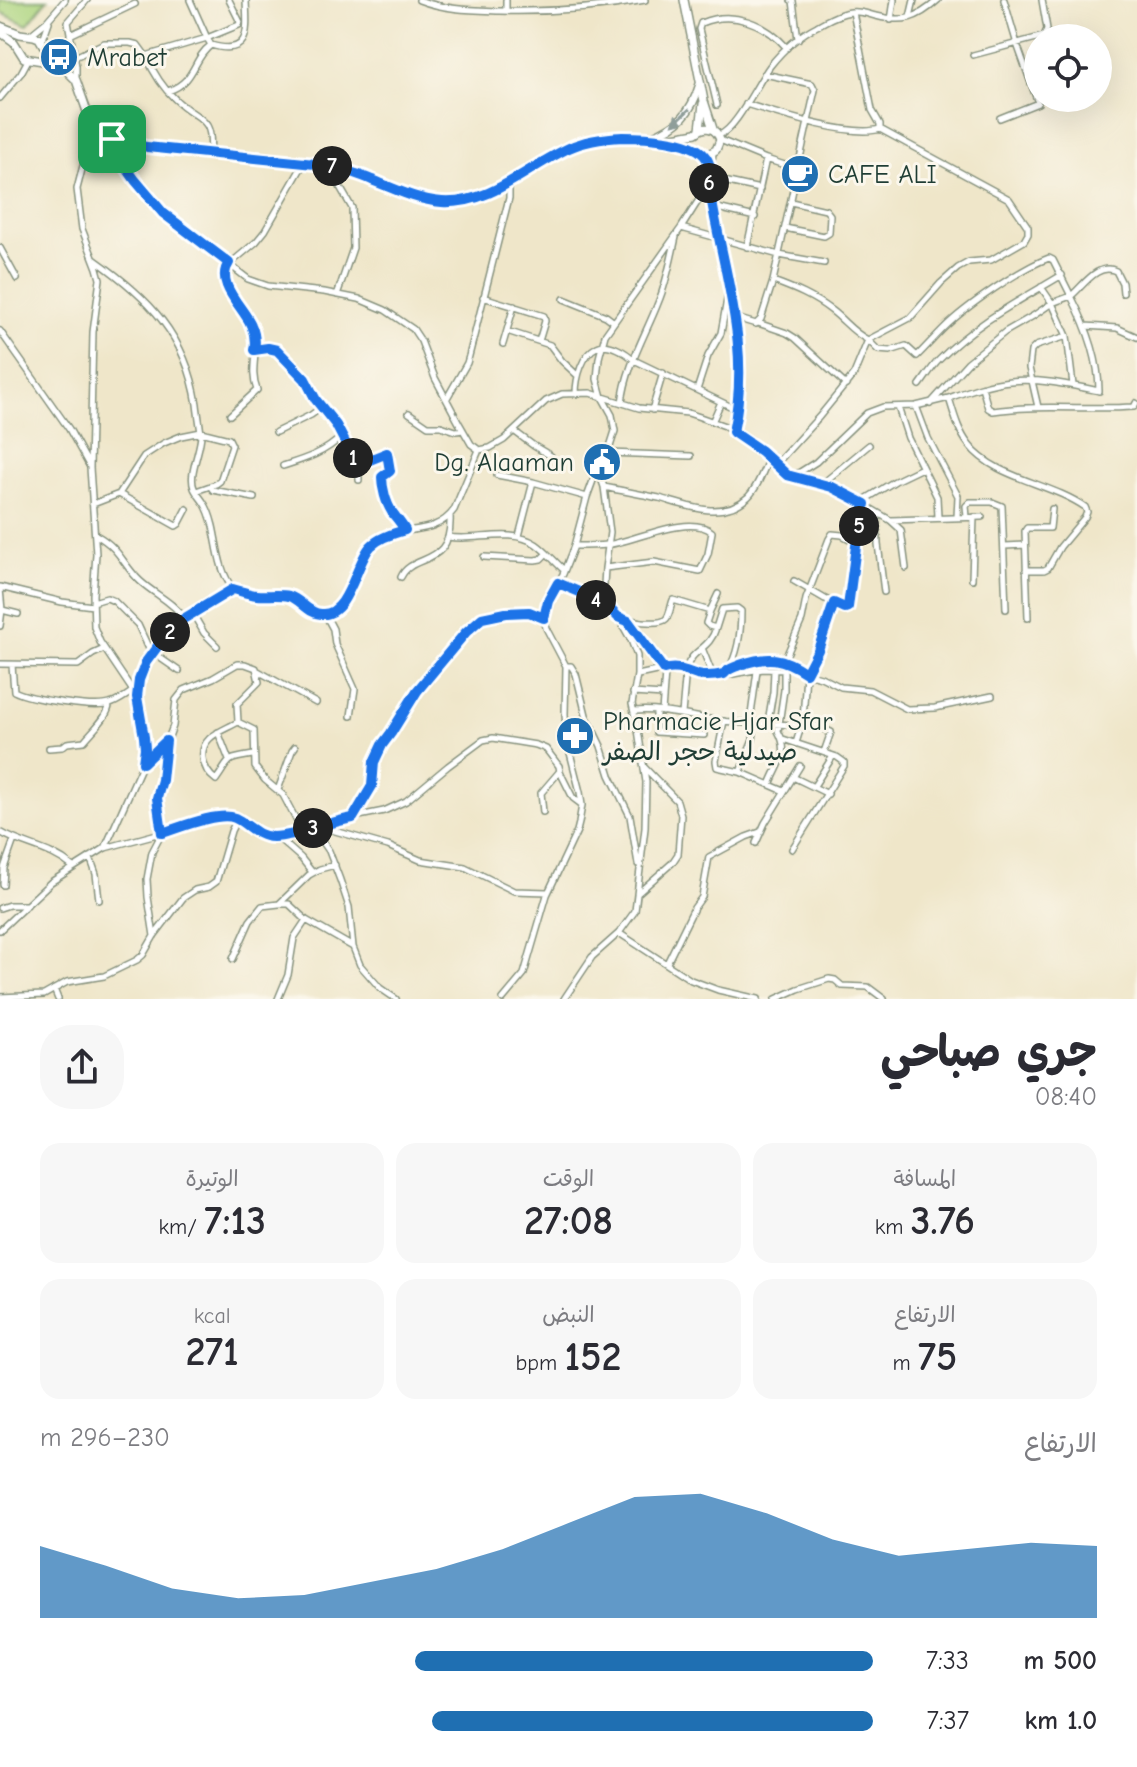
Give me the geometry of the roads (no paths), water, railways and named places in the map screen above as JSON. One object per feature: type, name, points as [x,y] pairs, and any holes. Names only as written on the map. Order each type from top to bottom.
[{"type":"street","points":[[18,46],[65,0]]},
{"type":"street","points":[[87,0],[68,22],[76,80],[90,120],[100,132],[112,139],[147,147],[305,162],[347,170],[412,197],[443,202],[470,200],[582,143],[608,138],[648,138],[662,139],[704,152],[718,147],[717,135],[704,101],[684,0]]},
{"type":"street","points":[[190,0],[211,45]]},
{"type":"street","points":[[229,0],[239,25],[247,32]]},
{"type":"street","points":[[168,91],[182,84],[193,73],[203,52],[211,45],[232,47],[246,38],[246,0]]},
{"type":"street","points":[[419,0],[453,9],[506,11],[559,10],[645,0]]},
{"type":"street","points":[[506,0],[506,11]]},
{"type":"street","points":[[792,0],[798,39]]},
{"type":"street","points":[[891,20],[894,0]]},
{"type":"street","points":[[910,17],[914,0]]},
{"type":"street","points":[[717,135],[728,131],[764,74],[787,48],[814,27],[853,12],[891,20],[917,16],[938,0]]},
{"type":"street","points":[[1000,118],[1038,103],[1004,0]]},
{"type":"street","points":[[973,55],[1046,34],[1042,0]]},
{"type":"street","points":[[70,35],[135,4]]},
{"type":"street","points":[[853,12],[872,110],[880,129]]},
{"type":"street","points":[[0,98],[31,60],[41,55],[51,17]]},
{"type":"street","points":[[717,105],[699,29],[701,23],[733,17],[761,27],[787,48]]},
{"type":"street","points":[[146,56],[239,25]]},
{"type":"street","points":[[0,26],[34,36],[76,80]]},
{"type":"street","points":[[0,32],[18,46],[20,55],[31,60],[60,64]]},
{"type":"street","points":[[693,43],[702,41]]},
{"type":"street","points":[[75,57],[104,43],[138,45],[174,99],[202,118],[207,125],[212,139],[210,153]]},
{"type":"street","points":[[758,323],[773,281],[815,90],[813,86],[764,74]]},
{"type":"street","points":[[648,138],[684,118],[696,99],[700,82]]},
{"type":"street","points":[[704,101],[693,141],[704,152],[711,168],[713,207],[736,318],[740,362],[738,410],[733,432]]},
{"type":"street","points":[[746,104],[808,122],[861,131],[880,129],[1009,199],[1029,231],[1024,241],[999,256],[969,262],[958,268],[910,318],[868,340],[846,385],[776,464]]},
{"type":"street","points":[[90,120],[87,150],[77,189],[82,229],[100,285],[93,342],[90,468],[96,554],[95,632],[134,694],[145,748],[143,763],[105,848]]},
{"type":"street","points":[[662,139],[709,128],[766,159],[797,169]]},
{"type":"street","points":[[112,139],[114,150],[157,206],[248,279],[258,284],[359,299],[394,315],[413,329],[463,430],[471,444],[479,450],[497,444],[554,396],[590,393],[652,410],[688,413],[713,420],[733,432],[769,458],[782,472],[841,491],[890,520],[901,530],[906,568]]},
{"type":"street","points":[[747,247],[766,159]]},
{"type":"street","points":[[230,415],[257,390],[254,382],[255,337],[228,288],[225,268],[265,231],[305,162]]},
{"type":"street","points":[[337,295],[353,248],[352,208],[340,187],[347,170]]},
{"type":"street","points":[[710,181],[760,189]]},
{"type":"street","points":[[503,999],[524,974],[548,892],[577,831],[582,805],[567,741],[566,666],[544,618],[548,601],[574,546],[587,497],[615,431],[597,379],[602,345],[605,335],[677,235],[710,181]]},
{"type":"street","points":[[447,399],[467,363],[509,198],[506,184]]},
{"type":"street","points":[[785,228],[824,236],[829,233],[830,215],[826,210],[791,202]]},
{"type":"street","points":[[713,207],[755,217]]},
{"type":"street","points":[[681,228],[779,255],[824,263]]},
{"type":"street","points":[[622,403],[634,360],[665,284],[677,235]]},
{"type":"street","points":[[0,248],[17,279]]},
{"type":"street","points":[[773,281],[813,297],[878,350],[890,351],[906,346],[917,356],[953,320],[1036,263],[1051,258],[1085,326],[1097,370],[1099,391],[1073,385],[1010,381],[930,404],[877,408],[867,413],[816,462],[792,477]]},
{"type":"street","points":[[94,259],[145,300],[182,351],[193,383],[201,432],[193,488],[207,507],[225,579],[233,589],[255,595],[289,596],[312,611],[325,614],[334,611],[357,576],[370,547],[391,534],[435,526],[450,515]]},
{"type":"street","points":[[930,404],[976,356],[1011,328],[1052,303],[1071,296],[1103,269],[1116,271],[1123,293]]},
{"type":"street","points":[[920,385],[938,361],[959,343],[1008,306],[1062,275]]},
{"type":"street","points":[[1041,287],[1067,336],[1073,385]]},
{"type":"street","points":[[697,390],[708,356],[723,326],[729,289]]},
{"type":"street","points":[[483,297],[544,316],[539,341]]},
{"type":"street","points":[[564,299],[614,322]]},
{"type":"street","points":[[503,344],[514,306]]},
{"type":"street","points":[[736,318],[787,333],[846,385]]},
{"type":"street","points":[[723,326],[737,327]]},
{"type":"street","points":[[1085,326],[1117,328],[1137,337]]},
{"type":"street","points":[[0,331],[69,429],[90,468]]},
{"type":"street","points":[[507,331],[552,346],[577,375]]},
{"type":"street","points":[[1038,407],[1031,381],[1031,351],[1041,344],[1067,336]]},
{"type":"street","points":[[576,394],[577,375],[583,362],[602,345],[627,354],[738,410]]},
{"type":"street","points":[[254,350],[277,350],[305,379],[342,436],[357,465],[359,480]]},
{"type":"street","points":[[652,410],[663,373]]},
{"type":"street","points":[[982,387],[988,408],[993,411],[1038,407],[1099,409],[1134,407],[1136,403]]},
{"type":"street","points":[[949,398],[960,431],[985,461],[1062,494],[1086,509],[1083,522],[1060,547],[1048,568],[1026,570]]},
{"type":"street","points":[[713,420],[721,402]]},
{"type":"street","points":[[898,406],[908,438],[937,497],[938,517]]},
{"type":"street","points":[[916,406],[928,438],[957,494],[957,517]]},
{"type":"street","points":[[276,432],[322,407]]},
{"type":"street","points":[[409,413],[428,426],[463,430]]},
{"type":"street","points":[[514,431],[551,456]]},
{"type":"street","points":[[93,504],[119,494],[148,452],[174,438],[201,432],[229,439],[232,445],[220,481],[196,491]]},
{"type":"street","points":[[283,466],[316,455],[342,436]]},
{"type":"street","points":[[822,485],[869,445]]},
{"type":"street","points":[[401,577],[408,568],[435,556],[442,548],[448,537],[450,515],[479,450]]},
{"type":"street","points":[[357,465],[387,453],[390,471],[382,477],[382,484],[393,514],[405,530]]},
{"type":"street","points":[[608,453],[691,456]]},
{"type":"street","points":[[604,487],[688,507],[723,510],[750,495],[769,458]]},
{"type":"street","points":[[794,581],[834,603],[848,607],[863,503],[873,492],[922,468]]},
{"type":"street","points":[[598,469],[604,487],[610,532],[603,602]]},
{"type":"street","points":[[497,475],[587,497]]},
{"type":"street","points":[[519,536],[533,482]]},
{"type":"street","points":[[210,486],[213,490],[254,498]]},
{"type":"street","points":[[119,494],[176,526],[187,509]]},
{"type":"street","points":[[967,517],[966,506],[970,502],[1002,505],[1006,609]]},
{"type":"street","points":[[1028,618],[1026,529],[1051,528],[1052,509]]},
{"type":"street","points":[[877,513],[884,592]]},
{"type":"street","points":[[972,579],[974,517]]},
{"type":"street","points":[[890,520],[982,517]]},
{"type":"street","points":[[574,546],[608,545],[687,526],[706,528],[712,532],[708,554],[700,571],[654,562],[605,568]]},
{"type":"street","points":[[770,785],[783,758],[783,739],[778,731],[784,690],[784,661],[802,620],[809,589],[831,536],[836,533],[857,543]]},
{"type":"street","points":[[95,534],[113,546],[135,576],[184,618]]},
{"type":"street","points":[[448,537],[519,536],[535,544],[564,570]]},
{"type":"street","points":[[1005,546],[1025,545]]},
{"type":"street","points":[[484,557],[535,560],[546,554]]},
{"type":"street","points":[[558,583],[603,602],[618,617],[635,649],[637,675],[632,704],[644,766],[647,805],[635,911],[619,933],[592,957],[564,999]]},
{"type":"street","points":[[0,626],[0,588],[62,602],[93,604],[107,598],[138,625],[153,653],[179,671]]},
{"type":"street","points":[[12,665],[13,688],[21,695],[61,702],[109,705],[134,694],[142,671],[153,653],[184,618],[233,589]]},
{"type":"street","points":[[716,628],[706,623],[718,594]]},
{"type":"street","points":[[618,617],[628,621],[664,620],[673,600],[710,611]]},
{"type":"street","points":[[796,743],[802,723],[806,673],[818,650],[834,603]]},
{"type":"street","points":[[682,714],[686,665],[712,640],[722,609],[741,609],[739,637],[732,664],[726,672]]},
{"type":"street","points":[[2,610],[18,614]]},
{"type":"street","points":[[353,818],[372,786],[374,762],[382,745],[417,691],[466,632],[482,618],[506,613],[529,612],[544,618]]},
{"type":"street","points":[[193,614],[204,633],[217,646]]},
{"type":"street","points":[[325,614],[355,689],[351,716]]},
{"type":"street","points":[[628,621],[664,670],[656,732],[704,735]]},
{"type":"street","points":[[702,648],[713,676]]},
{"type":"street","points":[[0,664],[78,665],[104,649]]},
{"type":"street","points":[[637,675],[670,668],[713,676],[758,659],[796,665],[806,673],[841,687],[870,690],[907,709],[935,708],[992,696]]},
{"type":"street","points":[[154,936],[147,879],[152,852],[162,833],[157,798],[176,700],[184,690],[237,664],[251,666],[316,703]]},
{"type":"street","points":[[566,666],[571,666],[576,674],[586,715],[630,816],[639,869]]},
{"type":"street","points":[[238,722],[237,704],[258,684],[257,670]]},
{"type":"street","points":[[768,722],[774,670]]},
{"type":"street","points":[[726,672],[784,670]]},
{"type":"street","points":[[740,772],[753,740],[757,671]]},
{"type":"street","points":[[633,693],[663,695]]},
{"type":"street","points":[[49,748],[84,741],[109,711],[109,705]]},
{"type":"street","points":[[634,711],[659,711],[724,721],[802,723],[831,732],[824,752]]},
{"type":"street","points":[[724,721],[717,767],[740,772],[784,791]]},
{"type":"street","points":[[238,722],[208,739],[202,754],[204,765],[216,780],[229,760],[253,755]]},
{"type":"street","points":[[238,722],[254,730],[253,755],[257,770],[278,790],[302,831]]},
{"type":"street","points":[[218,732],[229,760]]},
{"type":"street","points":[[536,737],[536,745]]},
{"type":"street","points":[[0,930],[51,882],[105,848],[220,817],[237,819],[264,836],[276,836],[384,811],[406,801],[448,766],[485,740],[493,738],[546,749],[559,766],[573,798],[582,805]]},
{"type":"street","points":[[783,739],[841,759],[844,766],[792,849]]},
{"type":"street","points":[[143,763],[166,741]]},
{"type":"street","points":[[278,790],[295,747]]},
{"type":"street","points":[[814,786],[833,756]]},
{"type":"street","points":[[637,894],[678,854],[681,815],[677,801],[644,766]]},
{"type":"street","points":[[756,843],[800,766]]},
{"type":"street","points":[[543,812],[541,793],[560,772]]},
{"type":"street","points":[[793,777],[828,794]]},
{"type":"street","points":[[0,997],[44,995],[67,982],[104,976],[137,960],[183,898],[216,882],[237,819]]},
{"type":"street","points":[[320,826],[388,846],[420,860],[465,867],[514,891],[548,892]]},
{"type":"street","points":[[313,828],[335,865],[349,907],[353,947],[360,965],[380,988],[396,999]]},
{"type":"street","points":[[0,832],[14,840],[53,852],[73,867]]},
{"type":"street","points":[[667,963],[702,897],[709,857],[760,832]]},
{"type":"street","points":[[276,836],[313,872]]},
{"type":"street","points":[[3,885],[4,868],[14,840]]},
{"type":"street","points":[[90,857],[99,900]]},
{"type":"street","points":[[279,904],[313,872],[335,865]]},
{"type":"street","points":[[233,959],[250,921],[265,904],[289,904],[306,920],[353,947]]},
{"type":"street","points":[[0,908],[27,905]]},
{"type":"street","points":[[278,999],[288,975],[296,932],[306,920]]},
{"type":"street","points":[[619,933],[686,978],[701,985],[758,999]]},
{"type":"street","points":[[776,999],[829,979],[844,986],[868,987],[884,999]]},
{"type":"street","points":[[54,989],[58,999]]},
{"type":"place","name":"Mrabet","points":[[59,57]]},
{"type":"place","name":"CAFE ALI","points":[[800,174]]},
{"type":"place","name":"Dg. Alaaman","points":[[602,462]]},
{"type":"place","name":"Pharmacie Hjar Sfar صيدلية حجر الصفر","points":[[575,736]]}]
